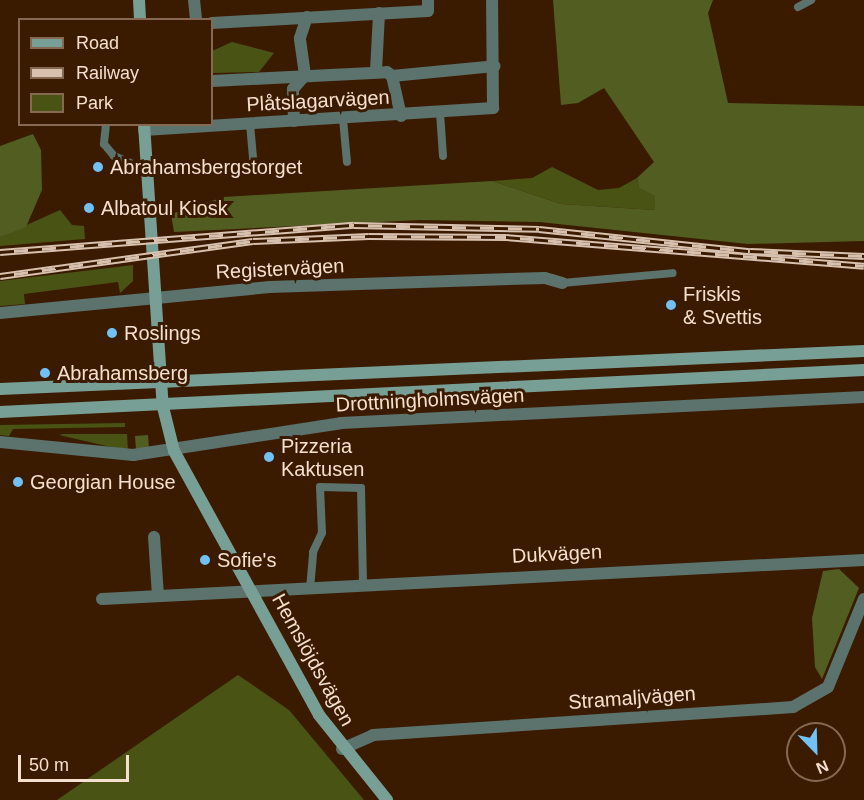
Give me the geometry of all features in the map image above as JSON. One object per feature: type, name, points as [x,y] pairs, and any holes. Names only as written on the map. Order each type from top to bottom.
[{"type":"main road","points":[[139,0],[140,18]]},
{"type":"main road","name":"Hemslöjdsvägen","points":[[144,127],[163,407],[174,451],[342,749],[387,800]]},
{"type":"main road","name":"Drottningholmsvägen","points":[[0,389],[864,351]]},
{"type":"main road","name":"Drottningholmsvägen","points":[[0,412],[163,407],[864,370]]},
{"type":"street","points":[[194,0],[196,18]]},
{"type":"street","points":[[213,24],[428,11],[428,0]]},
{"type":"street","points":[[213,81],[376,71],[392,76],[495,66],[492,0]]},
{"type":"street","points":[[376,71],[378,13]]},
{"type":"street","points":[[294,121],[293,89],[305,75],[300,38],[307,17]]},
{"type":"street","name":"Plåtslagarvägen","points":[[213,125],[440,114],[493,108],[495,66]]},
{"type":"street","points":[[392,76],[401,116]]},
{"type":"street","name":"Plåtslagarvägen","points":[[144,127],[179,126]]},
{"type":"street","name":"Registervägen","points":[[0,313],[157,296],[545,278],[562,283]]},
{"type":"street","name":"Drottningholmsvägen","points":[[0,442],[133,454],[174,451],[341,423],[864,396]]},
{"type":"street","points":[[154,537],[158,596]]},
{"type":"street","name":"Dukvägen","points":[[253,592],[864,560]]},
{"type":"street","name":"Hemslöjdsvägen","points":[[102,599],[253,592]]},
{"type":"street","name":"Stramaljvägen","points":[[342,749],[373,735],[793,707],[828,687],[864,599]]},
{"type":"lane","points":[[798,7],[811,0]]},
{"type":"lane","points":[[440,114],[443,156]]},
{"type":"lane","points":[[343,119],[346,162]]},
{"type":"lane","points":[[250,124],[254,169]]},
{"type":"lane","points":[[106,126],[104,144],[114,156],[147,170]]},
{"type":"lane","points":[[562,283],[673,273]]},
{"type":"lane","points":[[310,588],[313,552],[322,533],[320,487],[361,488],[363,585]]},
{"type":"green space","points":[[553,0],[713,0],[708,13],[728,103],[864,106],[864,241],[748,244],[539,222],[420,220],[174,232],[171,214],[224,197],[492,181],[561,204],[655,210],[655,196],[639,188],[637,178],[654,162],[604,88],[578,103],[561,105]]},
{"type":"green space","points":[[232,42],[274,53],[259,72],[213,73],[213,51]]},
{"type":"green space","points":[[33,134],[41,150],[42,190],[26,227],[0,237],[0,146]]},
{"type":"green space","points":[[552,167],[598,190],[619,188],[637,178],[639,188],[656,196],[655,210],[561,204],[492,181],[532,178]]},
{"type":"green space","points":[[60,210],[72,225],[84,226],[85,239],[0,246],[0,237]]},
{"type":"green space","points":[[133,265],[133,281],[120,293],[118,282],[24,294],[25,304],[0,306],[0,281]]},
{"type":"green space","points":[[125,423],[125,427],[13,429],[9,436],[0,435],[0,425]]},
{"type":"green space","points":[[63,434],[127,434],[128,451],[59,435]]},
{"type":"green space","points":[[148,435],[149,449],[136,450],[135,436]]},
{"type":"green space","points":[[839,569],[859,588],[822,679],[815,667],[812,618],[823,571]]},
{"type":"green space","points":[[238,675],[289,710],[364,800],[57,800]]},
{"type":"railway","points":[[0,252],[354,225],[539,229],[750,251],[864,256]]},
{"type":"railway","points":[[0,276],[253,241],[369,236],[506,237],[864,266]]},
{"type":"place","name":"Abrahamsbergstorget","points":[[98,167]]},
{"type":"place","name":"Albatoul Kiosk","points":[[89,208]]},
{"type":"place","name":"Friskis & Svettis","points":[[671,305]]},
{"type":"place","name":"Roslings","points":[[112,333]]},
{"type":"place","name":"Abrahamsberg","points":[[45,373]]},
{"type":"place","name":"Pizzeria Kaktusen","points":[[269,457]]},
{"type":"place","name":"Georgian House","points":[[18,482]]},
{"type":"place","name":"Sofie's","points":[[205,560]]}]
